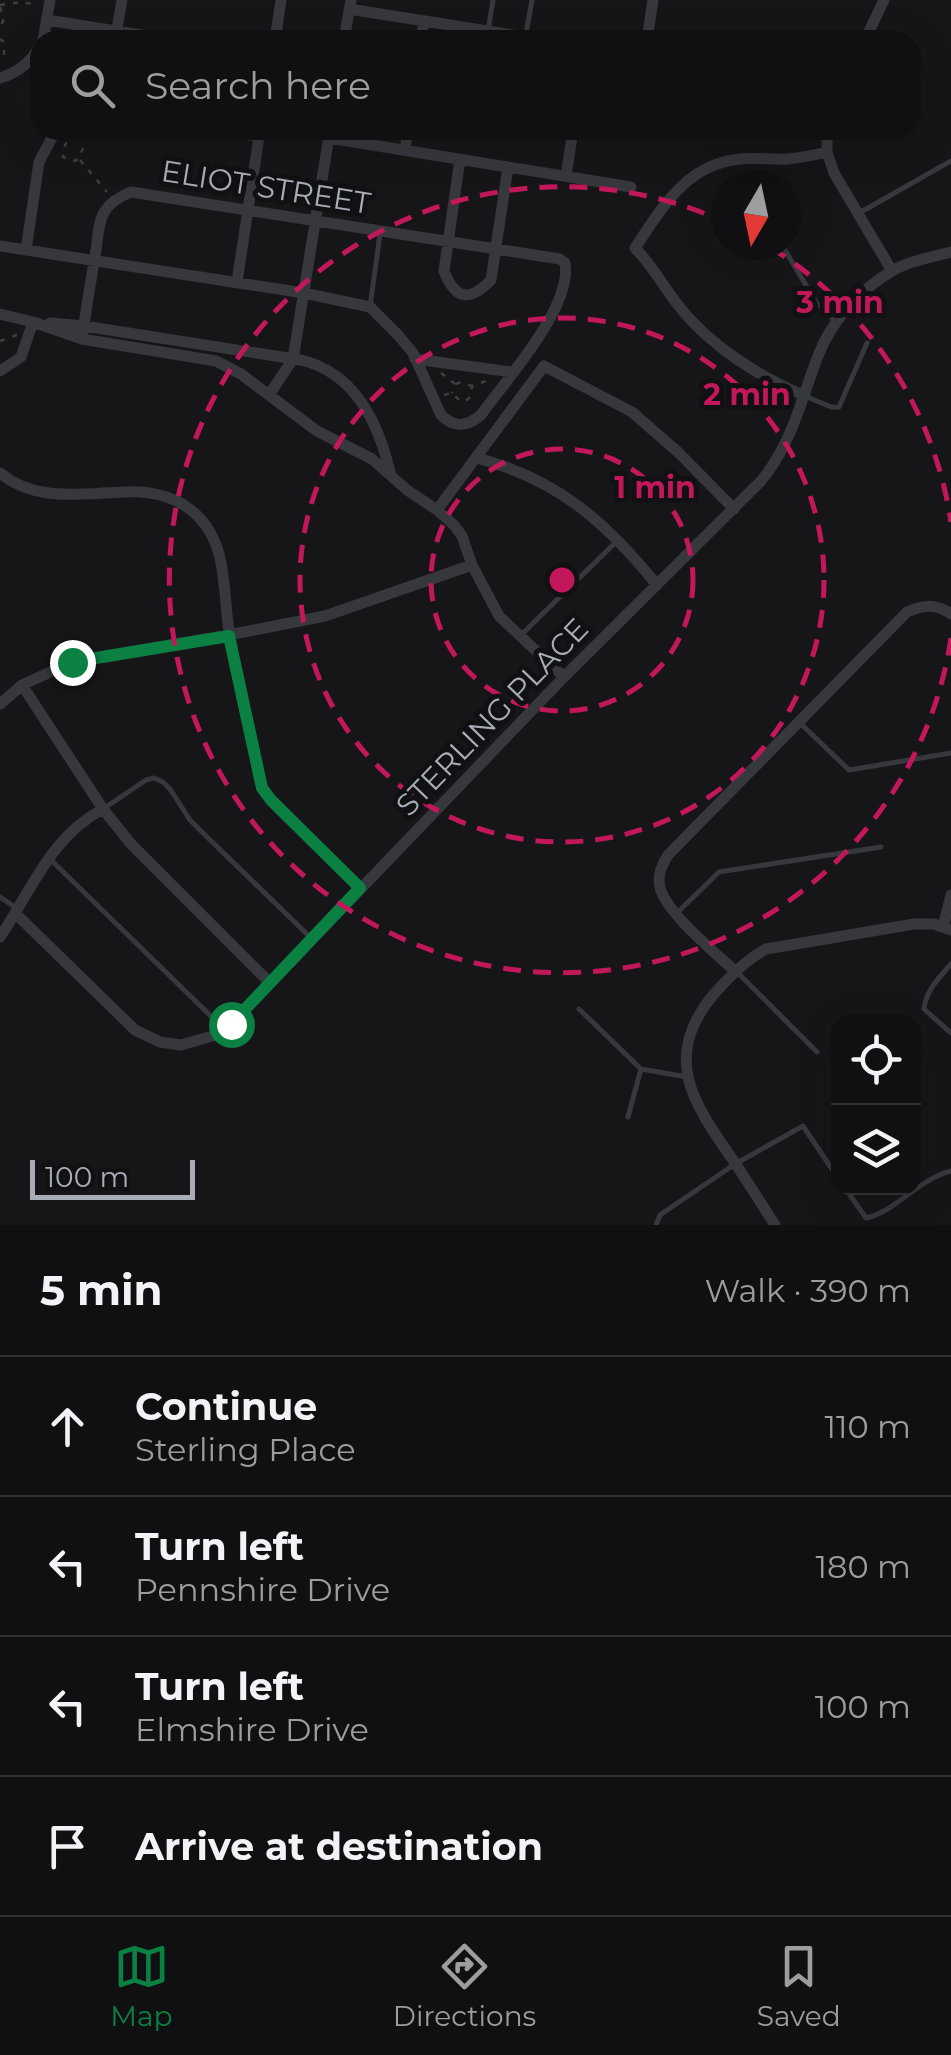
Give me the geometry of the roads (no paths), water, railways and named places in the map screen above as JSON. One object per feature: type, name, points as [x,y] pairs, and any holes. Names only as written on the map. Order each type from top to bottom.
[{"type":"street","points":[[117,30],[122,0]]},
{"type":"street","points":[[276,30],[281,0]]},
{"type":"street","points":[[648,30],[653,0]]},
{"type":"street","points":[[869,30],[884,0]]},
{"type":"street","points":[[346,30],[350,5],[482,30]]},
{"type":"street","points":[[49,9],[101,30]]},
{"type":"street","points":[[423,30],[424,21]]},
{"type":"street","points":[[0,78],[11,75],[30,58]]},
{"type":"street","points":[[26,250],[39,162],[51,140]]},
{"type":"street","points":[[237,282],[259,140]]},
{"type":"street","points":[[269,395],[293,359],[328,140]]},
{"type":"street","points":[[357,140],[631,187]]},
{"type":"street","points":[[404,150],[406,140]]},
{"type":"street","points":[[566,176],[571,140]]},
{"type":"street","points":[[827,140],[834,173],[892,271]]},
{"type":"street","points":[[806,396],[751,370],[696,326],[635,248],[670,196],[704,169],[742,158],[788,159],[827,152]]},
{"type":"street","points":[[460,159],[444,271],[450,287],[458,294],[470,296],[491,280],[508,167]]},
{"type":"street","name":"ELIOT STREET","points":[[94,260],[105,211],[131,192],[554,258],[565,263],[567,274],[557,307],[512,372]]},
{"type":"street","points":[[0,246],[304,293],[370,308],[415,358],[441,415],[448,422],[468,424],[481,415],[512,372],[415,358]]},
{"type":"street","name":"STERLING PLACE","points":[[17,912],[135,1030],[160,1042],[181,1044],[216,1035],[251,1005],[564,676],[734,510],[773,466],[806,396],[818,354],[836,322],[858,296],[892,271],[951,252]]},
{"type":"street","points":[[83,332],[94,260]]},
{"type":"street","points":[[0,314],[216,361],[232,368],[330,440],[372,459],[407,490],[438,510],[462,536],[472,565],[499,616],[564,676]]},
{"type":"street","points":[[0,371],[21,357],[33,322]]},
{"type":"street","points":[[83,332],[293,359],[330,371],[358,394],[390,472]]},
{"type":"street","points":[[438,510],[544,366],[632,412],[734,510]]},
{"type":"street","points":[[477,458],[505,465],[568,497],[586,510],[657,585]]},
{"type":"street","points":[[0,474],[36,492],[144,491],[169,496],[201,520],[219,553],[229,636],[262,788],[360,888]]},
{"type":"street","points":[[0,704],[22,685],[72,662],[324,616],[472,565]]},
{"type":"street","points":[[736,972],[664,898],[659,878],[662,865],[907,612],[936,606],[951,614]]},
{"type":"street","points":[[22,685],[103,809],[156,871],[270,982]]},
{"type":"street","points":[[0,937],[49,858],[83,819],[103,809]]},
{"type":"street","points":[[774,1225],[697,1105],[688,1077],[687,1044],[694,1024],[736,972],[766,949],[914,924],[947,929],[951,896]]},
{"type":"lane","points":[[488,30],[493,0]]},
{"type":"lane","points":[[527,30],[532,0]]},
{"type":"lane","points":[[858,214],[951,161]]},
{"type":"lane","points":[[370,308],[380,231]]},
{"type":"lane","points":[[791,260],[816,302],[836,322]]},
{"type":"lane","points":[[806,396],[831,408],[838,407],[867,343]]},
{"type":"lane","points":[[519,636],[617,541]]},
{"type":"lane","points":[[799,722],[849,770],[951,753]]},
{"type":"lane","points":[[103,809],[146,780],[163,782],[190,820],[311,938]]},
{"type":"lane","points":[[676,914],[720,872],[880,847]]},
{"type":"lane","points":[[49,858],[224,1029]]},
{"type":"lane","points":[[0,897],[17,912]]},
{"type":"lane","points":[[951,964],[930,988],[924,1009],[951,1034]]},
{"type":"lane","points":[[736,972],[816,1052]]},
{"type":"lane","points":[[578,1009],[641,1069],[688,1077]]},
{"type":"lane","points":[[628,1118],[641,1069]]},
{"type":"lane","points":[[656,1225],[660,1214],[802,1126],[831,1168]]},
{"type":"lane","points":[[921,1184],[932,1176],[951,1172]]},
{"type":"lane","points":[[850,1195],[866,1218],[877,1216],[906,1195]]}]
